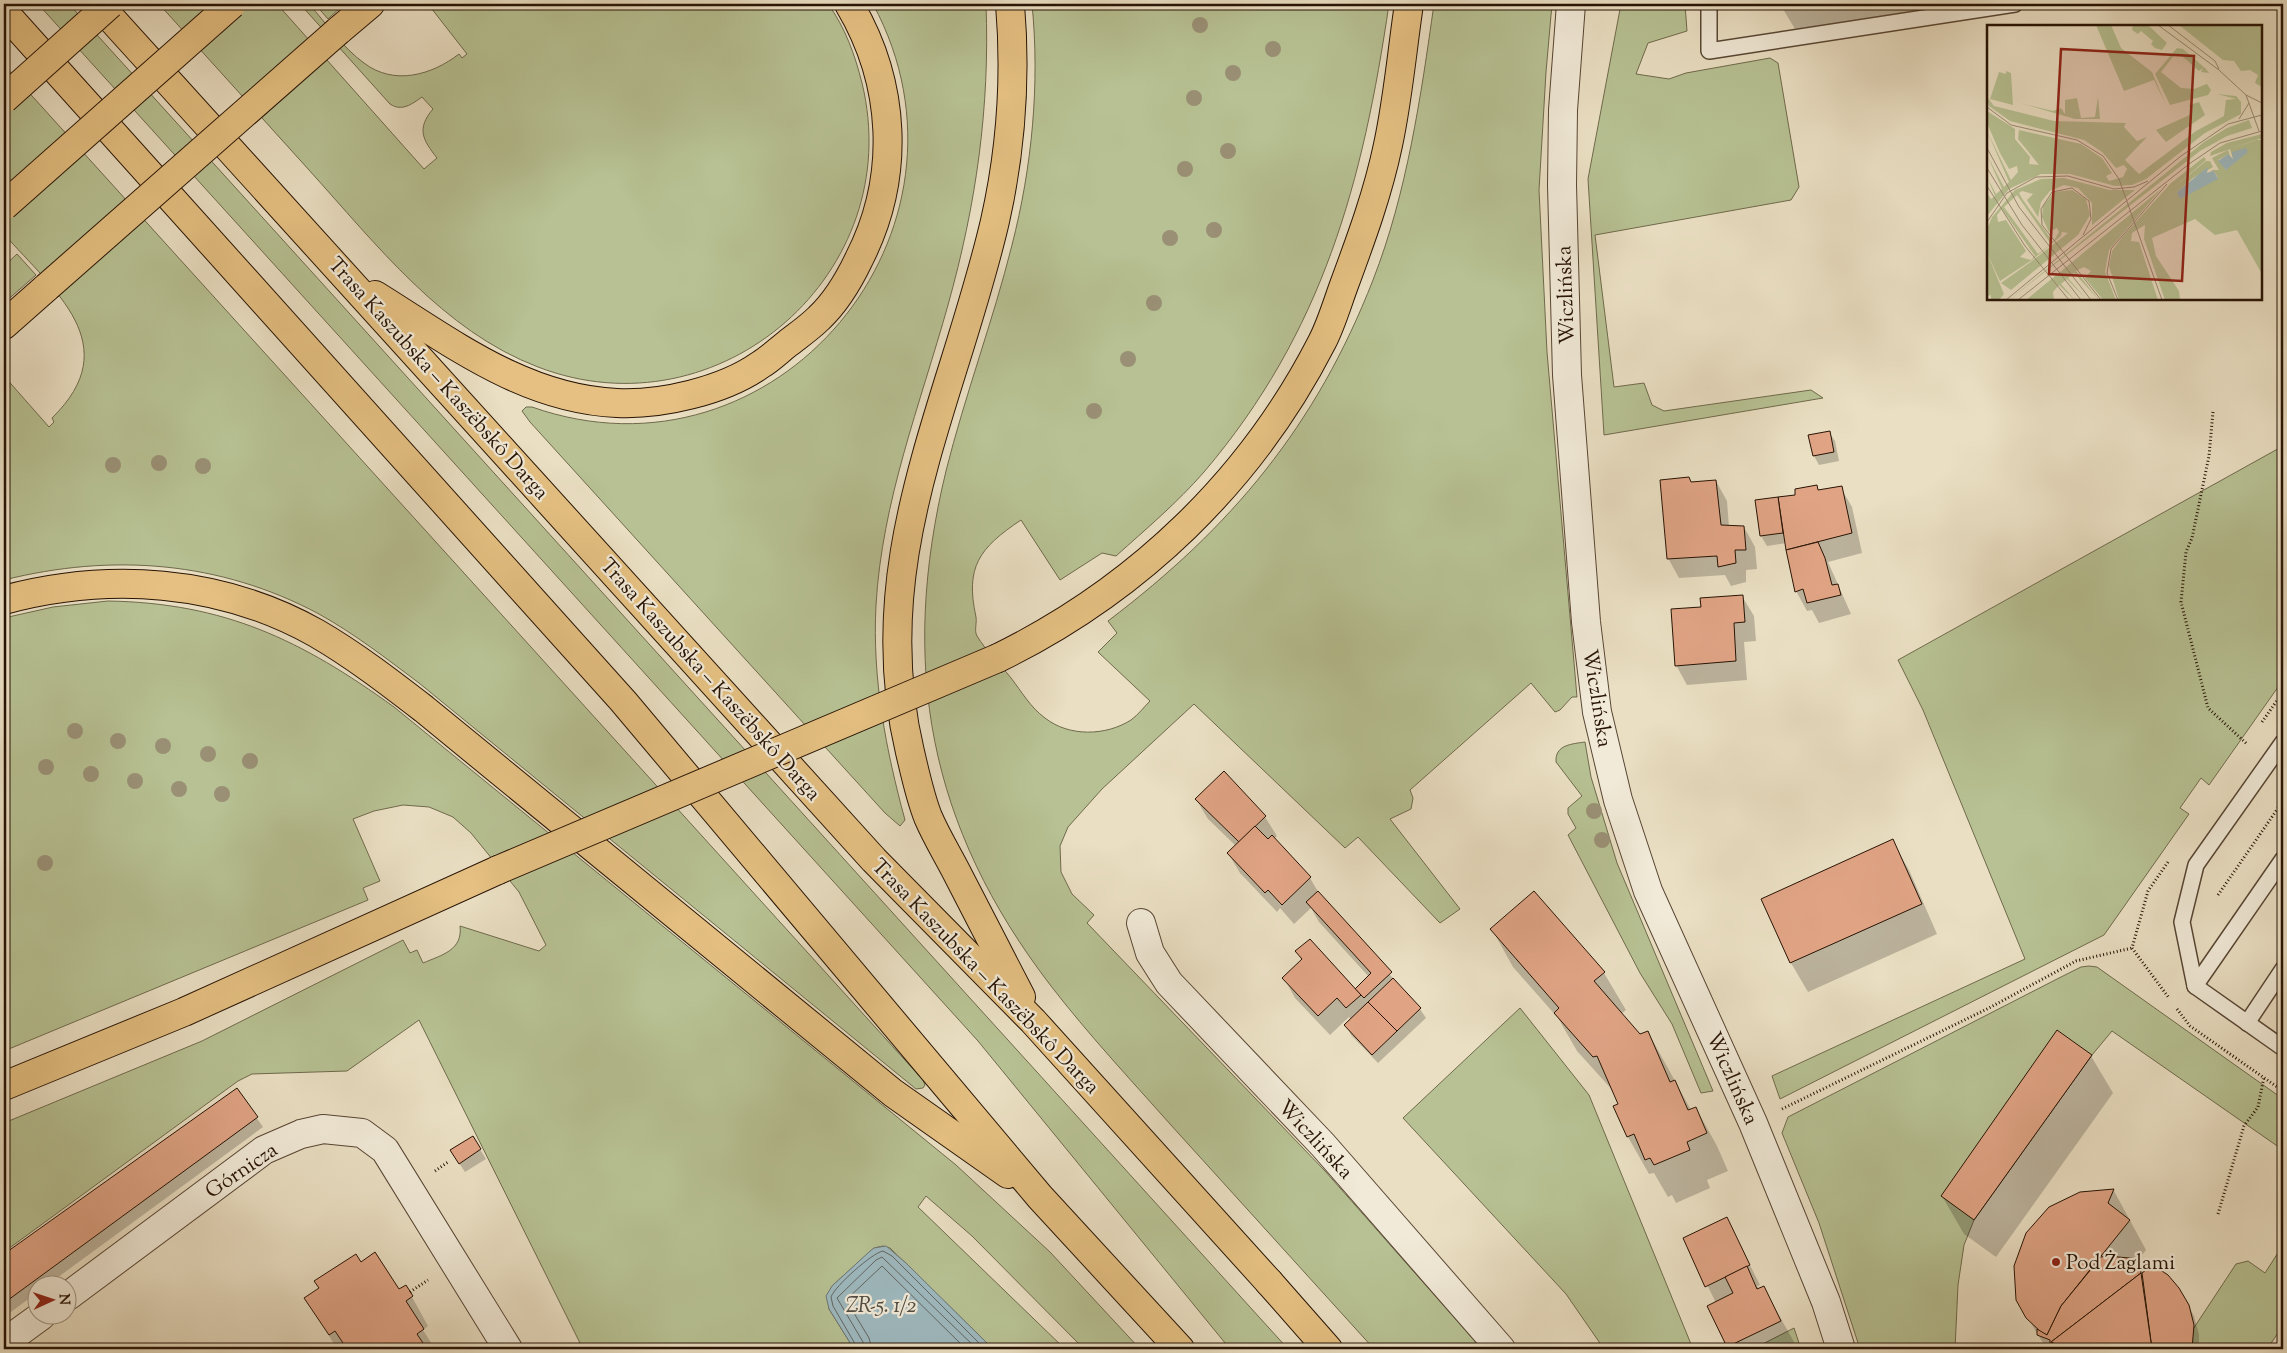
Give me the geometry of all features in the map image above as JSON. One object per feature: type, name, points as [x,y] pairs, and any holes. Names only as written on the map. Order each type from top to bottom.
[{"type":"main road","name":"Trasa Kaszubska – Kaszëbskô Darga","points":[[98,4],[874,860],[1033,1021],[1328,1349]]},
{"type":"main road","points":[[4,99],[110,4]]},
{"type":"main road","points":[[4,206],[232,4]]},
{"type":"main road","points":[[4,325],[370,4]]},
{"type":"main road","points":[[347,277],[491,368],[533,387],[577,399],[617,403],[657,401],[715,387],[759,366],[820,318],[847,283],[868,242],[885,185],[889,136],[882,79],[865,30],[849,4]]},
{"type":"main road","points":[[1010,4],[1012,83],[1008,138],[996,218],[983,267],[928,446],[912,509],[902,559],[898,643],[904,719],[910,750],[928,816],[1033,1021]]},
{"type":"main road","points":[[4,1086],[184,1012],[498,870],[998,658],[1042,637],[1112,591],[1155,557],[1225,487],[1288,403],[1323,341],[1371,213],[1388,144],[1409,4]]},
{"type":"main road","points":[[4,12],[622,701],[1040,1197],[1180,1349]]},
{"type":"main road","points":[[4,600],[40,590],[100,583],[165,585],[237,601],[280,616],[315,633],[361,661],[424,709],[893,1093],[1040,1197]]},
{"type":"street","name":"Wiczlińska","points":[[1571,4],[1563,110],[1562,185],[1567,375],[1586,622],[1597,712],[1618,800],[1648,891],[1753,1124],[1826,1302],[1841,1349]]},
{"type":"street","name":"Wiczlińska","points":[[1141,923],[1150,953],[1169,983],[1323,1145],[1501,1349]]},
{"type":"street","name":"Górnicza","points":[[78,1289],[264,1150],[301,1134],[323,1129],[362,1133],[385,1150],[508,1349]]},
{"type":"street","points":[[4,1343],[28,1325]]},
{"type":"lane","points":[[1709,4],[1710,51],[2014,4]]},
{"type":"lane","points":[[2283,742],[2196,865],[2182,922],[2195,986],[2283,1048]]},
{"type":"lane","points":[[2195,986],[2283,859]]},
{"type":"lane","points":[[2247,1023],[2283,969]]},
{"type":"path","points":[[2213,412],[2209,456],[2192,538],[2186,552],[2180,602],[2208,708],[2247,744]]},
{"type":"path","points":[[2214,901],[2283,801]]},
{"type":"path","points":[[1753,1124],[1990,1008],[2076,961],[2132,948]]},
{"type":"path","points":[[2218,1214],[2244,1126],[2258,1107],[2264,1077]]},
{"type":"green space","points":[[38,4],[69,4],[1288,1349],[1230,1349],[978,1041]]},
{"type":"green space","points":[[159,4],[277,4],[424,169],[437,158],[428,146],[423,134],[424,123],[433,109],[422,97],[403,107],[390,104],[300,4],[309,4],[342,43],[364,63],[376,70],[400,76],[425,72],[437,68],[459,54],[462,58],[467,54],[428,4],[828,4],[840,22],[849,42],[862,83],[869,152],[856,217],[828,274],[785,322],[733,358],[672,379],[606,383],[538,367],[504,351],[472,331],[441,308],[413,283]]},
{"type":"green space","points":[[315,4],[344,4],[328,19]]},
{"type":"green space","points":[[873,4],[986,4],[986,81],[979,156],[973,193],[958,268],[894,491],[880,566],[875,633],[878,687],[886,741],[905,820],[900,826],[885,813],[522,411],[526,407],[532,407],[622,424],[705,412],[779,377],[840,322],[883,254],[906,174],[903,90]]},
{"type":"green space","points":[[1032,4],[1389,4],[1366,133],[1350,193],[1331,252],[1308,309],[1279,365],[1245,419],[1194,483],[1161,516],[1116,556],[1102,553],[1060,580],[1021,520],[985,550],[974,572],[972,585],[977,636],[1040,714],[1065,729],[1088,732],[1110,729],[1131,720],[1150,701],[1098,652],[1117,633],[1108,621],[1194,549],[1266,470],[1297,427],[1325,382],[1350,333],[1385,247],[1404,179],[1424,74],[1434,4],[1552,4],[1539,190],[1547,352],[1577,697],[1572,697],[1560,710],[1555,712],[1531,683],[1410,790],[1413,798],[1411,809],[1390,819],[1460,909],[1440,923],[1358,837],[1345,848],[1194,704],[1102,789],[1068,827],[1060,846],[1061,872],[1072,894],[1094,915],[1087,923],[1325,1171],[1482,1349],[1374,1349],[1125,1073],[1051,986],[1009,926],[976,865],[951,804],[935,741],[926,677],[925,611],[932,542],[946,471],[1012,245],[1025,186],[1034,95],[1035,64]]},
{"type":"green space","points":[[1621,4],[1685,4],[1687,31],[1648,43],[1636,74],[1669,79],[1686,73],[1770,58],[1778,63],[1799,187],[1791,200],[1595,235],[1614,387],[1644,383],[1652,405],[1664,411],[1811,390],[1823,398],[1604,435],[1588,179]]},
{"type":"green space","points":[[4,65],[923,1080],[925,1085],[923,1088],[916,1089],[419,683],[358,638],[319,614],[281,596],[243,583],[204,573],[165,567],[85,566],[4,580],[4,376],[49,427],[54,422],[52,418],[74,391],[83,366],[83,343],[75,320],[61,298],[4,234]]},
{"type":"green space","points":[[17,254],[36,275],[4,303],[4,266]]},
{"type":"green space","points":[[2283,446],[2283,680],[2209,785],[2201,778],[2180,808],[2189,814],[2104,935],[1780,1099],[1772,1076],[2025,959],[1923,710],[1898,660]]},
{"type":"green space","points":[[108,601],[150,603],[189,609],[225,618],[260,630],[327,662],[394,707],[956,1165],[1050,1252],[1140,1349],[1084,1349],[972,1236],[926,1196],[918,1207],[1065,1349],[993,1349],[890,1248],[883,1246],[874,1248],[832,1286],[829,1309],[854,1349],[583,1349],[419,1020],[347,1071],[252,1074],[238,1081],[4,1252],[4,1123],[202,1041],[403,940],[410,953],[417,950],[423,963],[444,954],[455,946],[460,934],[460,926],[539,951],[546,945],[519,892],[471,833],[453,817],[429,807],[403,805],[374,811],[353,819],[380,881],[363,888],[368,900],[4,1051],[4,618],[53,607]]},
{"type":"green space","points":[[1585,742],[1591,777],[1617,863],[1713,1091],[1701,1093],[1672,1024],[1640,973],[1568,835],[1576,828],[1568,814],[1568,808],[1582,796],[1556,762],[1556,756],[1565,746]]},
{"type":"green space","points":[[2081,967],[2097,967],[2283,1099],[2283,1150],[2112,1031],[2092,1055],[1974,1220],[1964,1245],[1958,1285],[1955,1349],[1860,1349],[1819,1223],[1782,1133],[1788,1117],[2059,978]]},
{"type":"green space","points":[[1520,1008],[1589,1095],[1693,1349],[1604,1349],[1566,1294],[1403,1118]]},
{"type":"green space","points":[[2283,1245],[2283,1326],[2267,1349],[2180,1349],[2236,1264],[2248,1261],[2265,1273]]},
{"type":"green space","points":[[1794,1328],[1801,1349],[1753,1349]]},
{"type":"water","name":"ZR-5. 1/2","points":[[886,1246],[906,1263],[993,1349],[854,1349],[829,1309],[826,1296],[832,1286],[869,1252],[874,1248]]},
{"type":"building","points":[[1830,431],[1834,452],[1813,456],[1808,435]]},
{"type":"building","points":[[1689,477],[1691,482],[1716,480],[1721,525],[1744,526],[1746,550],[1735,550],[1736,563],[1718,567],[1717,556],[1667,559],[1660,480]]},
{"type":"building","points":[[1817,485],[1818,490],[1842,486],[1852,533],[1786,550],[1778,497],[1795,495],[1795,489]]},
{"type":"building","points":[[1778,497],[1783,533],[1760,536],[1755,500]]},
{"type":"building","points":[[1818,542],[1825,558],[1832,585],[1838,584],[1841,595],[1807,603],[1803,589],[1795,592],[1786,550]]},
{"type":"building","points":[[1743,595],[1745,622],[1734,623],[1736,661],[1675,666],[1671,609],[1701,607],[1700,598]]},
{"type":"building","points":[[1224,771],[1266,816],[1239,842],[1195,799]]},
{"type":"building","points":[[1255,826],[1268,839],[1272,835],[1311,877],[1282,905],[1268,890],[1265,893],[1227,853]]},
{"type":"building","points":[[1893,839],[1922,904],[1790,963],[1761,899]]},
{"type":"building","points":[[1318,891],[1392,972],[1364,998],[1355,989],[1371,973],[1306,902]]},
{"type":"building","points":[[1534,891],[1605,972],[1594,981],[1640,1034],[1648,1031],[1670,1082],[1675,1080],[1688,1110],[1696,1107],[1707,1133],[1687,1142],[1690,1150],[1654,1165],[1650,1158],[1645,1160],[1634,1134],[1627,1137],[1613,1106],[1618,1104],[1597,1056],[1593,1057],[1554,1013],[1559,1008],[1490,929]]},
{"type":"building","points":[[1310,939],[1361,995],[1346,1008],[1337,998],[1318,1016],[1282,978],[1302,959],[1295,951]]},
{"type":"building","points":[[1393,978],[1421,1008],[1397,1031],[1368,1002]]},
{"type":"building","points":[[1368,1002],[1397,1031],[1372,1055],[1344,1025]]},
{"type":"building","points":[[2057,1030],[2092,1055],[1974,1220],[1941,1196]]},
{"type":"building","points":[[237,1088],[258,1117],[41,1276],[28,1276],[28,1285],[4,1303],[4,1254]]},
{"type":"building","points":[[473,1136],[481,1149],[459,1164],[450,1150]]},
{"type":"building","name":"Pod Żaglami","points":[[2114,1189],[2108,1203],[2130,1220],[2061,1306],[2047,1335],[2026,1318],[2016,1300],[2014,1266],[2026,1233],[2049,1207],[2080,1192]]},
{"type":"building","points":[[1727,1217],[1750,1265],[1705,1287],[1683,1238]]},
{"type":"building","points":[[375,1252],[399,1289],[406,1285],[413,1296],[406,1301],[424,1329],[417,1334],[427,1349],[338,1349],[337,1346],[343,1343],[335,1331],[329,1335],[304,1298],[319,1288],[314,1281],[356,1254],[361,1262]]},
{"type":"building","points":[[2101,1257],[2139,1259],[2141,1273],[2051,1342],[2068,1349],[2041,1349],[2050,1344],[2050,1340],[2037,1335],[2037,1329],[2047,1335],[2061,1306]]},
{"type":"building","points":[[2153,1265],[2168,1275],[2179,1288],[2189,1305],[2194,1325],[2192,1349],[2152,1349],[2142,1273]]},
{"type":"building","points":[[1747,1266],[1757,1289],[1764,1286],[1781,1321],[1727,1347],[1707,1306],[1733,1293],[1725,1277]]},
{"type":"building","points":[[2141,1273],[2152,1349],[2068,1349],[2051,1342]]},
{"type":"place","name":"Pod Żaglami","points":[[2056,1262]]}]
